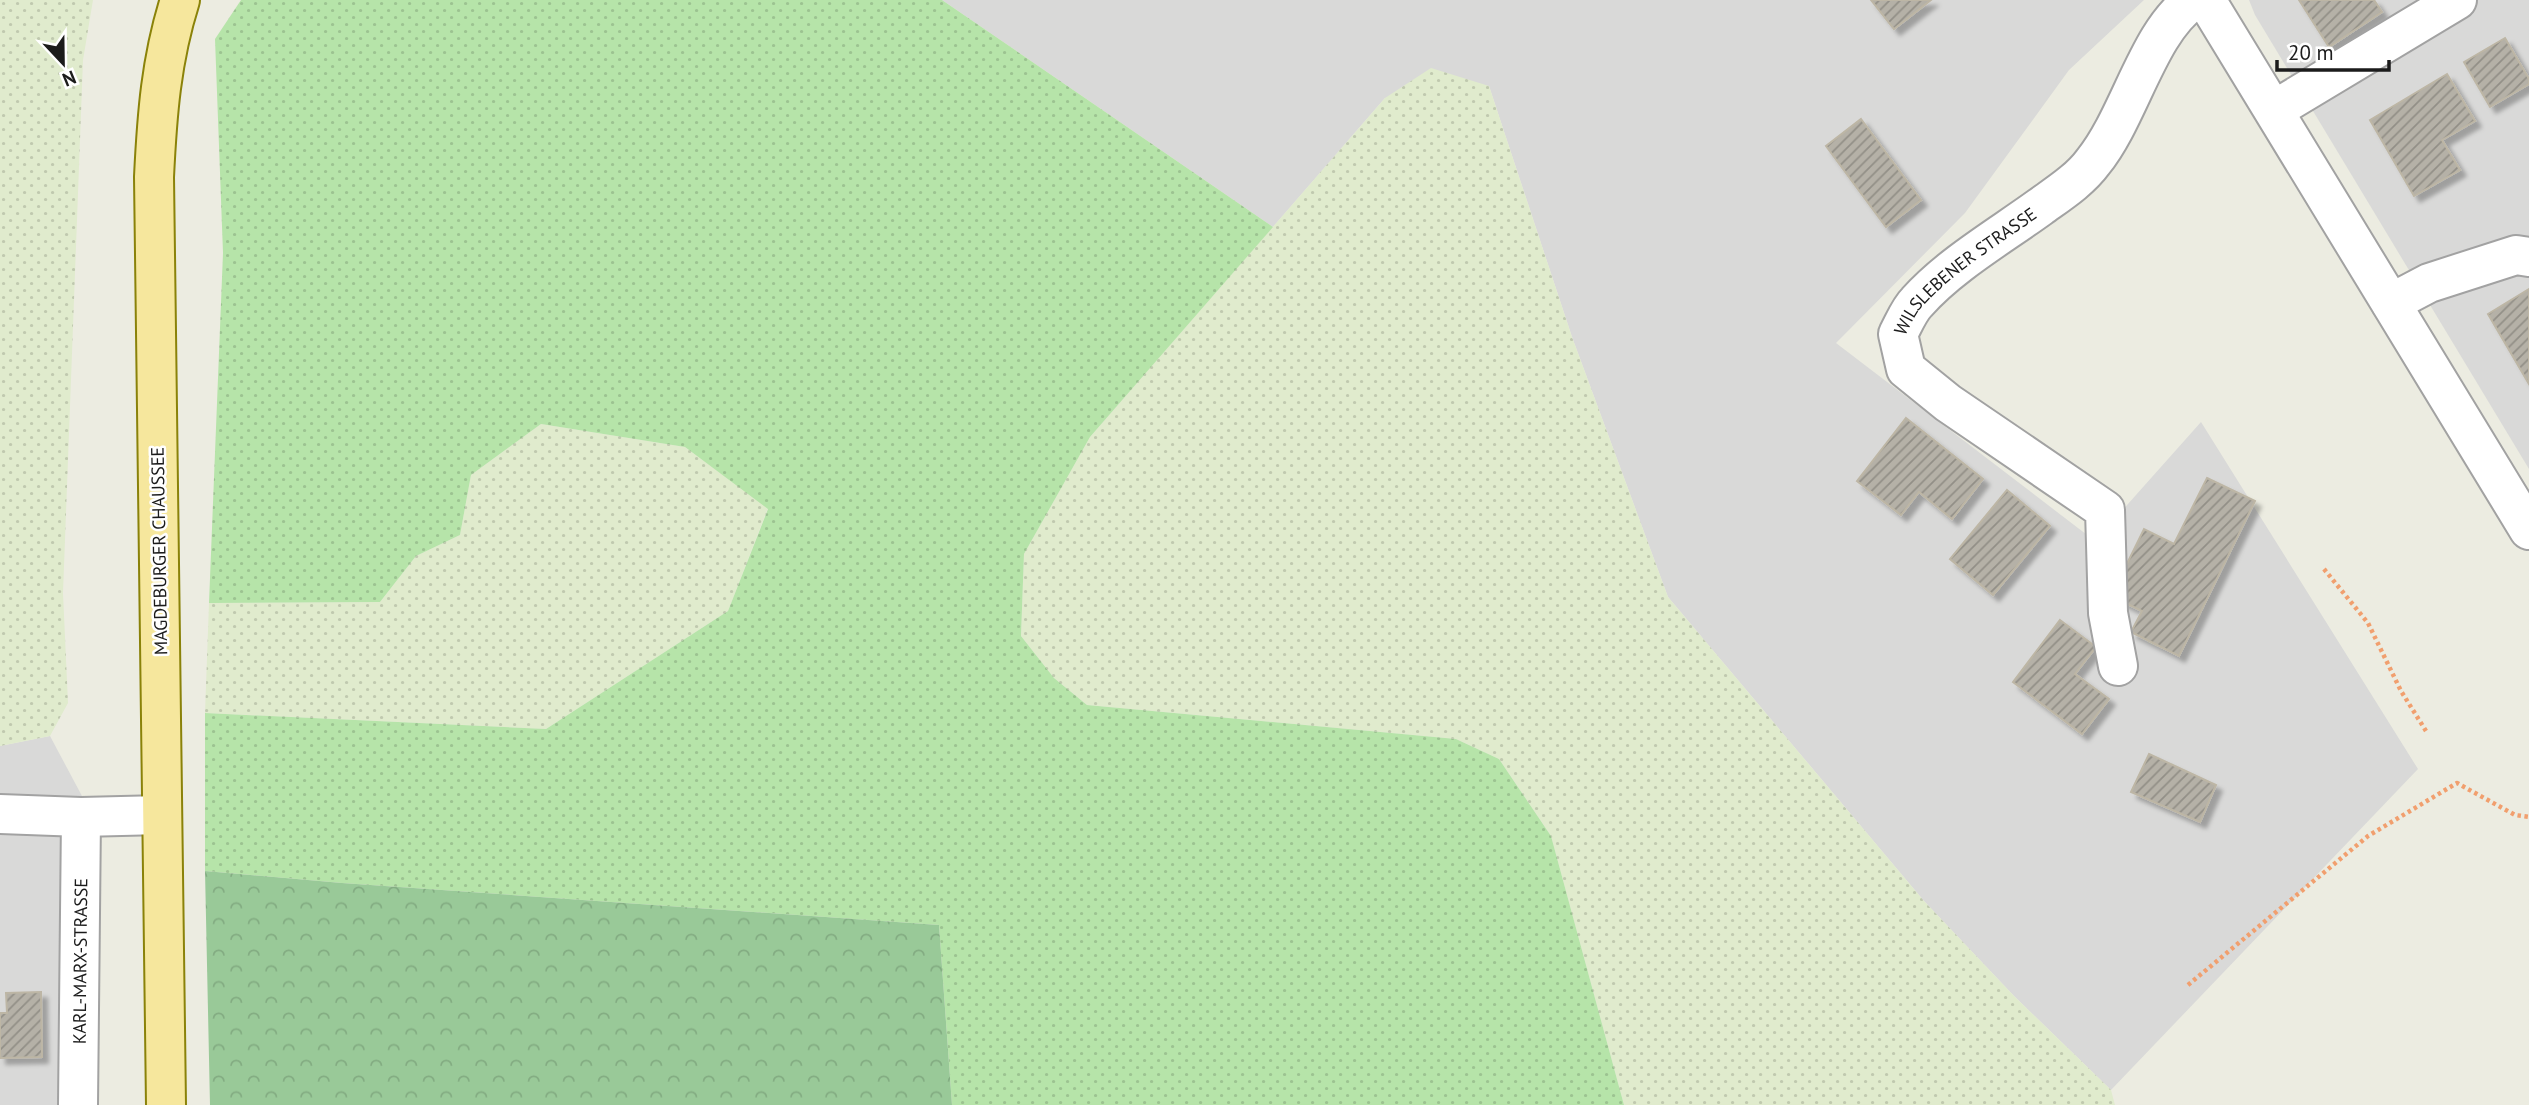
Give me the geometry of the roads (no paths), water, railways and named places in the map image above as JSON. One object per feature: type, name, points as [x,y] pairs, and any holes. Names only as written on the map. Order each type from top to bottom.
[{"type":"main road","name":"MAGDEBURGER CHAUSSEE","points":[[166,1105],[154,177],[158,100],[168,38],[180,0]]},
{"type":"street","name":"WILSLEBENER STRASSE","points":[[2118,666],[2108,613],[2105,510],[1948,403],[1906,369],[1898,334],[1914,303],[1940,280],[2058,194],[2093,163],[2122,116],[2161,36],[2180,9],[2194,0]]},
{"type":"street","points":[[2206,0],[2529,530]]},
{"type":"street","points":[[2274,110],[2457,0]]},
{"type":"street","points":[[2391,303],[2429,283],[2516,255],[2529,257]]},
{"type":"street","points":[[0,814],[162,816]]},
{"type":"street","name":"KARL-MARX-STRASSE","points":[[78,1105],[81,817]]}]
